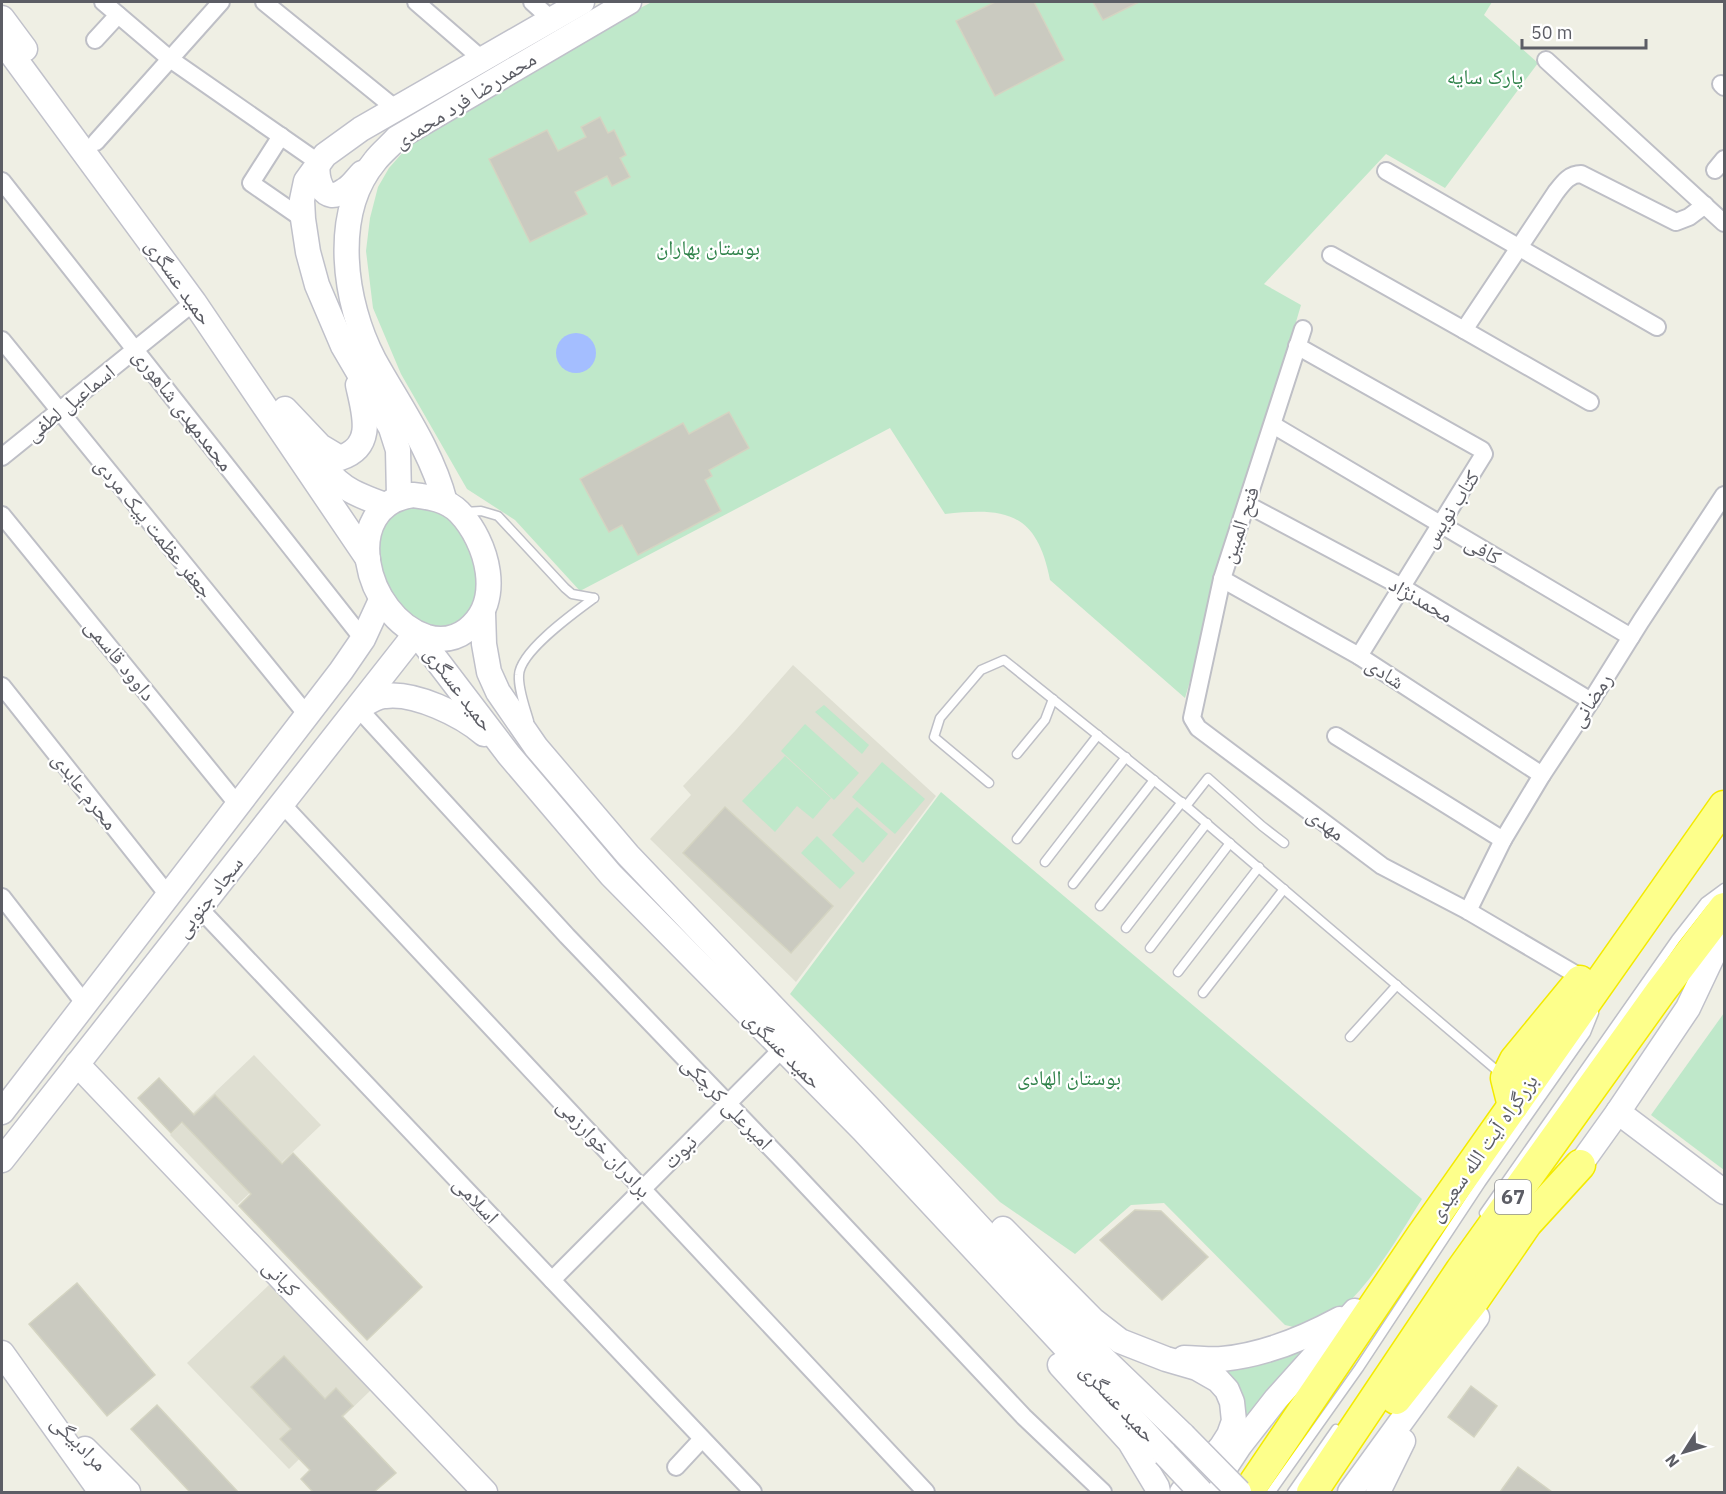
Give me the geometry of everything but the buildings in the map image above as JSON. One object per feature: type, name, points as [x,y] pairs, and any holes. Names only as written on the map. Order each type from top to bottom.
[{"type":"highway","name":"بزرگراه آیت الله سعیدی","points":[[1248,1492],[1422,1235],[1509,1092],[1611,968],[1725,806]]},
{"type":"highway","points":[[1509,1092],[1515,1060],[1582,978],[1642,895],[1659,882],[1672,881]]},
{"type":"highway","name":"67","points":[[1312,1492],[1461,1270],[1661,991],[1725,908]]},
{"type":"highway","points":[[1329,1468],[1405,1389],[1474,1300],[1527,1223],[1580,1165]]},
{"type":"main road","name":"محمدرضا فرد محمدی","points":[[392,501],[398,450],[391,428],[355,368],[326,310],[317,285],[308,252],[303,219],[302,200],[306,182],[318,162],[335,146],[361,129],[582,2]]},
{"type":"main road","name":"محمدرضا فرد محمدی","points":[[452,507],[412,424],[373,357],[358,320],[349,289],[346,246],[350,214],[359,188],[374,161],[397,138],[629,2]]},
{"type":"main road","name":"حمید عسگری","points":[[2,18],[96,142],[321,463],[338,484],[360,496],[392,501]]},
{"type":"main road","name":"حمید عسگری","points":[[2,40],[194,302],[368,559]]},
{"type":"main road","points":[[318,162],[316,174],[318,182],[323,190],[330,194],[347,190],[374,161]]},
{"type":"main road","points":[[285,409],[320,446],[340,458],[349,455],[358,448],[364,436],[365,420],[355,368]]},
{"type":"main road","points":[[413,495],[452,507],[476,536],[487,564],[489,589],[483,613],[473,625],[454,637],[433,639],[416,633],[398,620],[381,600],[374,586],[368,559],[368,542],[372,527],[392,501],[413,495]]},
{"type":"main road","name":"سجاد جنوبی","points":[[2,1112],[307,716],[363,639],[381,600]]},
{"type":"main road","name":"حمید عسگری","points":[[483,613],[484,644],[489,672],[498,692],[536,747],[628,855],[792,1026],[1084,1340],[1239,1492]]},
{"type":"main road","name":"حمید عسگری","points":[[416,633],[509,755],[611,875],[871,1139],[1202,1492]]},
{"type":"main road","name":"سجاد جنوبی","points":[[2,1160],[416,633]]},
{"type":"main road","points":[[358,708],[383,696],[397,696],[424,702],[440,707],[473,725],[509,755]]},
{"type":"main road","points":[[1350,1492],[1454,1351],[1688,1008],[1725,933]]},
{"type":"main road","points":[[792,1026],[885,1109],[1093,1320],[1120,1341],[1197,1368],[1218,1380],[1227,1390],[1232,1402],[1234,1421],[1230,1435],[1182,1492]]},
{"type":"main road","points":[[787,1054],[853,1142],[1130,1442],[1160,1491]]},
{"type":"main road","name":"کیانی","points":[[77,1064],[485,1492]]},
{"type":"main road","points":[[1618,1112],[1725,1192]]},
{"type":"main road","points":[[1166,1359],[1220,1359],[1290,1344],[1356,1311],[1276,1399],[1240,1445],[1209,1492]]},
{"type":"main road","points":[[1378,1492],[1398,1450],[1454,1351]]},
{"type":"main road","name":"مرادبیگی","points":[[2,1353],[101,1492]]},
{"type":"main road","name":"مرادبیگی","points":[[30,1393],[128,1492]]},
{"type":"street","points":[[103,2],[170,59],[318,162]]},
{"type":"street","points":[[96,142],[221,2]]},
{"type":"street","points":[[264,2],[396,110]]},
{"type":"street","points":[[416,2],[483,60]]},
{"type":"street","points":[[532,2],[551,19]]},
{"type":"street","points":[[95,40],[118,15]]},
{"type":"street","points":[[1546,60],[1725,223]]},
{"type":"street","points":[[281,136],[251,183],[303,219]]},
{"type":"street","points":[[1386,171],[1657,327]]},
{"type":"street","points":[[1464,330],[1556,192],[1574,174],[1581,174],[1676,222],[1689,217],[1704,205]]},
{"type":"street","name":"محمدمهدی شاهوری","points":[[2,181],[363,639]]},
{"type":"street","points":[[1330,255],[1590,402]]},
{"type":"street","name":"اسماعیل لطفی","points":[[2,457],[194,302]]},
{"type":"street","name":"فتح المبین","points":[[1194,723],[1192,718],[1222,579],[1248,505],[1303,329]]},
{"type":"street","name":"جعفر عظمت پیک مردی","points":[[2,340],[307,716]]},
{"type":"street","name":"کتاب نویس","points":[[1297,346],[1482,450],[1484,454],[1482,461],[1359,656]]},
{"type":"street","name":"کافی","points":[[1273,425],[1631,637]]},
{"type":"street","name":"رمضانی","points":[[1468,910],[1503,840],[1542,775],[1725,495]]},
{"type":"street","name":"محمدنژاد","points":[[1248,505],[1402,587],[1591,701]]},
{"type":"street","name":"داوود قاسمی","points":[[2,515],[238,805]]},
{"type":"street","name":"شادی","points":[[1222,579],[1359,656],[1542,775]]},
{"type":"street","name":"محرم عابدی","points":[[2,686],[168,895]]},
{"type":"street","name":"امیرعلی کرچکی","points":[[358,708],[567,936],[1024,1418],[1103,1492]]},
{"type":"street","name":"مهدی","points":[[1194,723],[1382,866],[1468,910],[1582,978]]},
{"type":"street","points":[[1336,736],[1503,840]]},
{"type":"street","name":"برادران خوارزمی","points":[[282,804],[926,1492]]},
{"type":"street","points":[[2,897],[85,1004]]},
{"type":"street","name":"اسلامی","points":[[200,909],[753,1492]]},
{"type":"street","name":"نبوت","points":[[552,1280],[728,1104],[787,1054]]},
{"type":"street","points":[[676,1467],[702,1439]]},
{"type":"lane","points":[[452,507],[498,516],[572,594],[594,598],[544,639],[522,663],[519,674],[520,687],[536,747]]},
{"type":"lane","points":[[988,783],[934,737],[940,718],[981,670],[1004,660],[1207,823],[1397,985],[1509,1092]]},
{"type":"lane","points":[[1017,754],[1045,720],[1053,699]]},
{"type":"lane","points":[[1017,839],[1098,735]]},
{"type":"lane","points":[[1046,862],[1126,757]]},
{"type":"lane","points":[[1100,906],[1208,778],[1284,843]]},
{"type":"lane","points":[[1073,884],[1154,780]]},
{"type":"lane","points":[[1126,928],[1207,823]]},
{"type":"lane","points":[[1150,948],[1230,843]]},
{"type":"lane","points":[[1178,972],[1259,867]]},
{"type":"lane","points":[[1476,1224],[1580,1073],[1677,939],[1705,902],[1725,888]]},
{"type":"lane","points":[[1203,993],[1284,889]]},
{"type":"lane","points":[[1271,1492],[1359,1368],[1481,1183],[1586,1033],[1611,968]]},
{"type":"lane","points":[[1350,1037],[1397,985]]},
{"type":"lane","points":[[1292,1492],[1344,1418]]},
{"type":"shaded area","points":[[793,665],[936,796],[796,982],[650,839],[691,795],[683,786]]},
{"type":"shaded area","points":[[254,1055],[321,1125],[237,1205],[170,1135]]},
{"type":"shaded area","points":[[270,1284],[371,1390],[289,1469],[187,1363]]},
{"type":"green space","name":"بوستان بهاران","points":[[652,2],[1492,2],[1484,15],[1538,63],[1445,188],[1386,154],[1264,284],[1301,305],[1185,698],[1050,580],[1037,540],[1016,519],[986,512],[945,514],[890,428],[580,591],[515,520],[467,489],[401,374],[373,308],[366,251],[370,218],[378,187],[389,168],[420,138],[597,30]]},
{"type":"green space","points":[[422,505],[448,517],[457,526],[470,548],[479,576],[476,601],[460,623],[447,628],[423,627],[391,599],[375,555],[385,517],[396,508]]},
{"type":"green space","points":[[824,705],[869,745],[862,754],[815,712]]},
{"type":"green space","points":[[805,724],[859,773],[834,800],[781,751]]},
{"type":"green space","points":[[785,756],[831,798],[813,819],[797,806],[775,832],[742,801]]},
{"type":"green space","points":[[882,762],[925,799],[895,834],[852,797]]},
{"type":"green space","name":"بوستان الهادی","points":[[941,792],[1422,1199],[1373,1274],[1342,1309],[1325,1321],[1307,1329],[1285,1325],[1164,1203],[1131,1205],[1075,1254],[1000,1202],[790,994]]},
{"type":"green space","points":[[857,807],[888,834],[863,863],[832,835]]},
{"type":"green space","points":[[817,836],[855,873],[840,889],[801,853]]},
{"type":"green space","points":[[1724,1013],[1724,1170],[1651,1115]]},
{"type":"green space","points":[[1325,1336],[1246,1420],[1241,1396],[1216,1365]]},
{"type":"water","points":[[576,333],[584,334],[590,339],[595,345],[595,361],[590,367],[584,372],[576,373],[568,372],[562,367],[557,361],[556,353],[557,345],[562,339],[568,334]]},
{"type":"park label","name":"پارک سایه","points":[[1485,77]]}]
